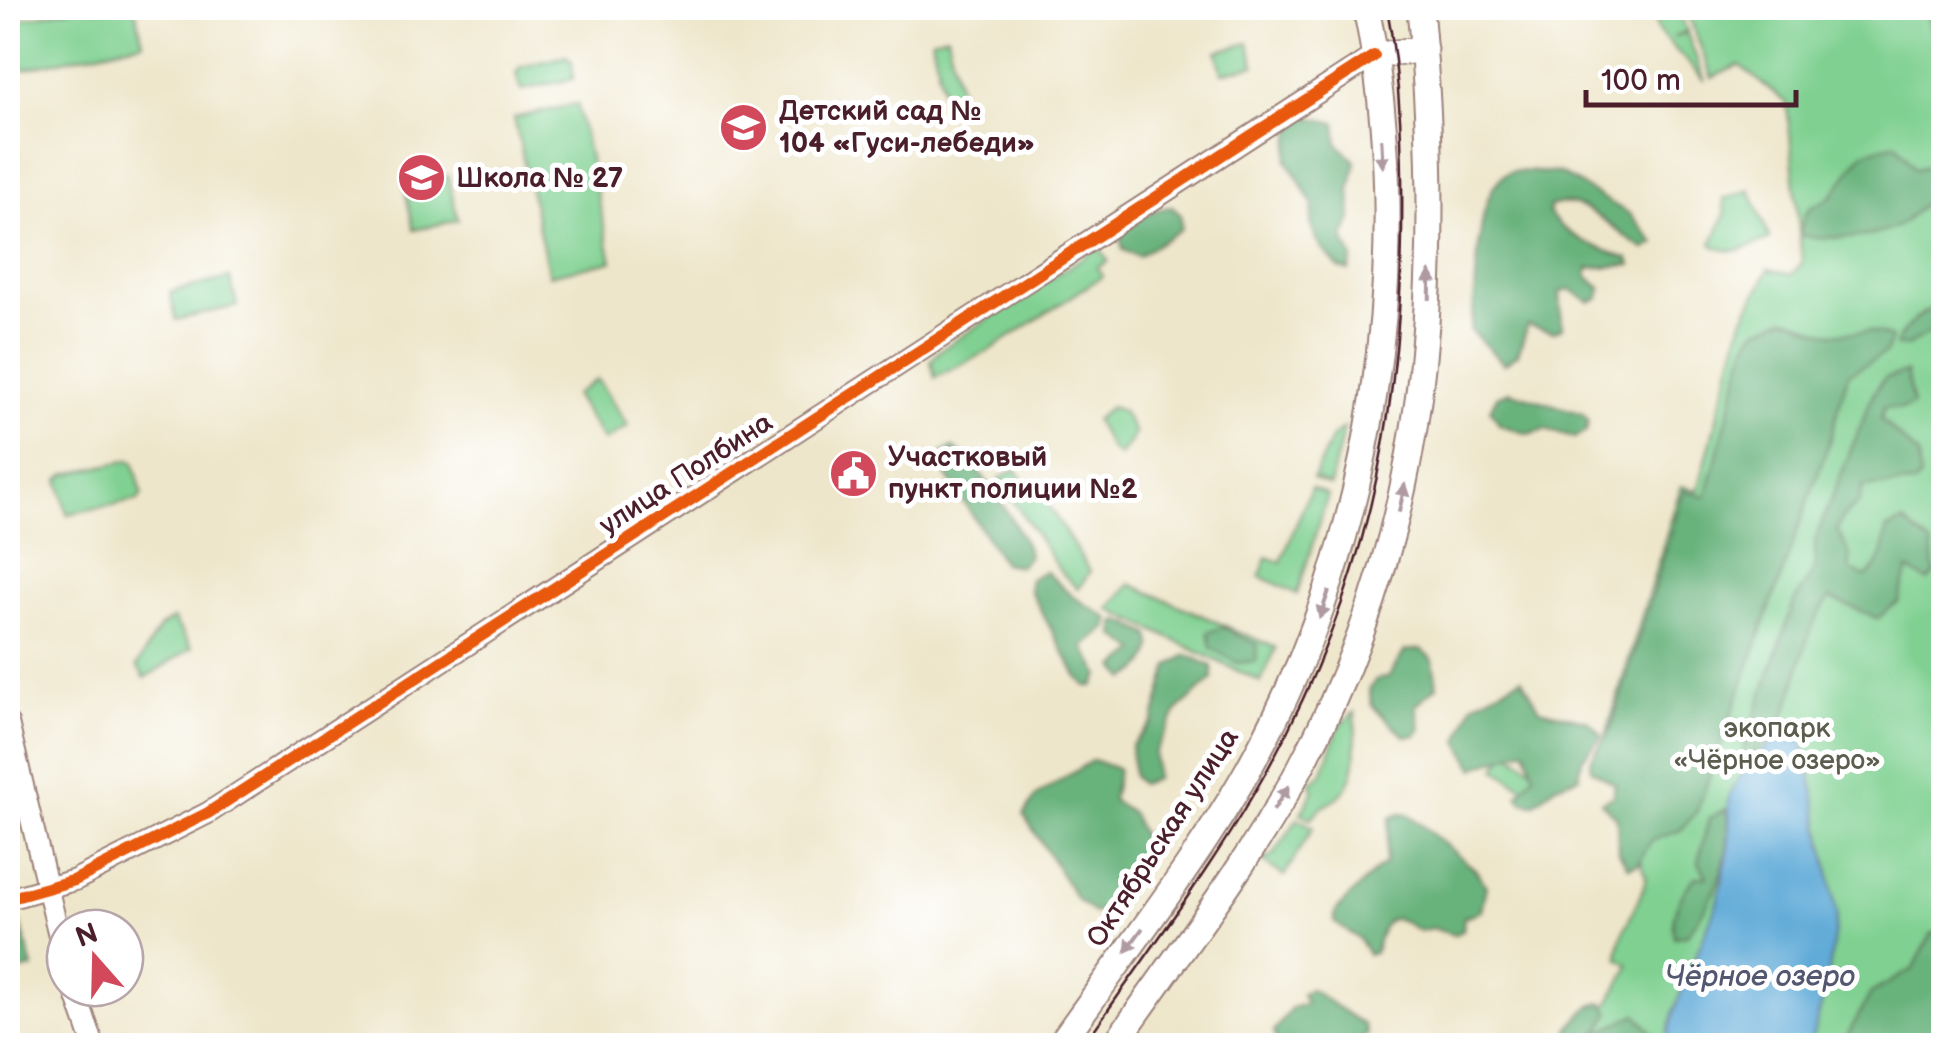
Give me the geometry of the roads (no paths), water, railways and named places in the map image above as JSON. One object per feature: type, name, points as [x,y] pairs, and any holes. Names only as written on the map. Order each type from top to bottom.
[{"type":"main road","name":"Октябрьская улица","points":[[1060,1046],[1208,836],[1255,758],[1317,624],[1344,544],[1373,409],[1379,350],[1384,179],[1366,8]]},
{"type":"main road","points":[[1114,1046],[1298,771],[1368,622],[1402,502],[1430,318],[1432,173],[1420,8]]},
{"type":"main road","name":"улица Полбина","points":[[1374,56],[1424,48]]},
{"type":"street","name":"улица Полбина","points":[[8,899],[45,891],[92,872],[208,814],[1374,56]]},
{"type":"street","points":[[8,723],[50,908]]},
{"type":"street","points":[[81,1008],[94,1046]]},
{"type":"water","name":"Чёрное озеро","points":[[1782,731],[1800,738],[1807,754],[1837,915],[1827,985],[1810,1045],[1665,1045],[1674,1010],[1717,903],[1729,847],[1729,797],[1740,776]]},
{"type":"tram line","points":[[1083,1046],[1205,872],[1271,763],[1303,699],[1352,571],[1384,440],[1400,304],[1401,148],[1387,8]]},
{"type":"place","name":"Детский сад № 104 «Гуси-лебеди»","points":[[744,127]]},
{"type":"place","name":"Школа № 27","points":[[421,178]]},
{"type":"place","name":"Участковый пункт полиции №2","points":[[853,473]]},
{"type":"park label","name":"экопарк «Чёрное озеро»","points":[[1777,744]]}]
